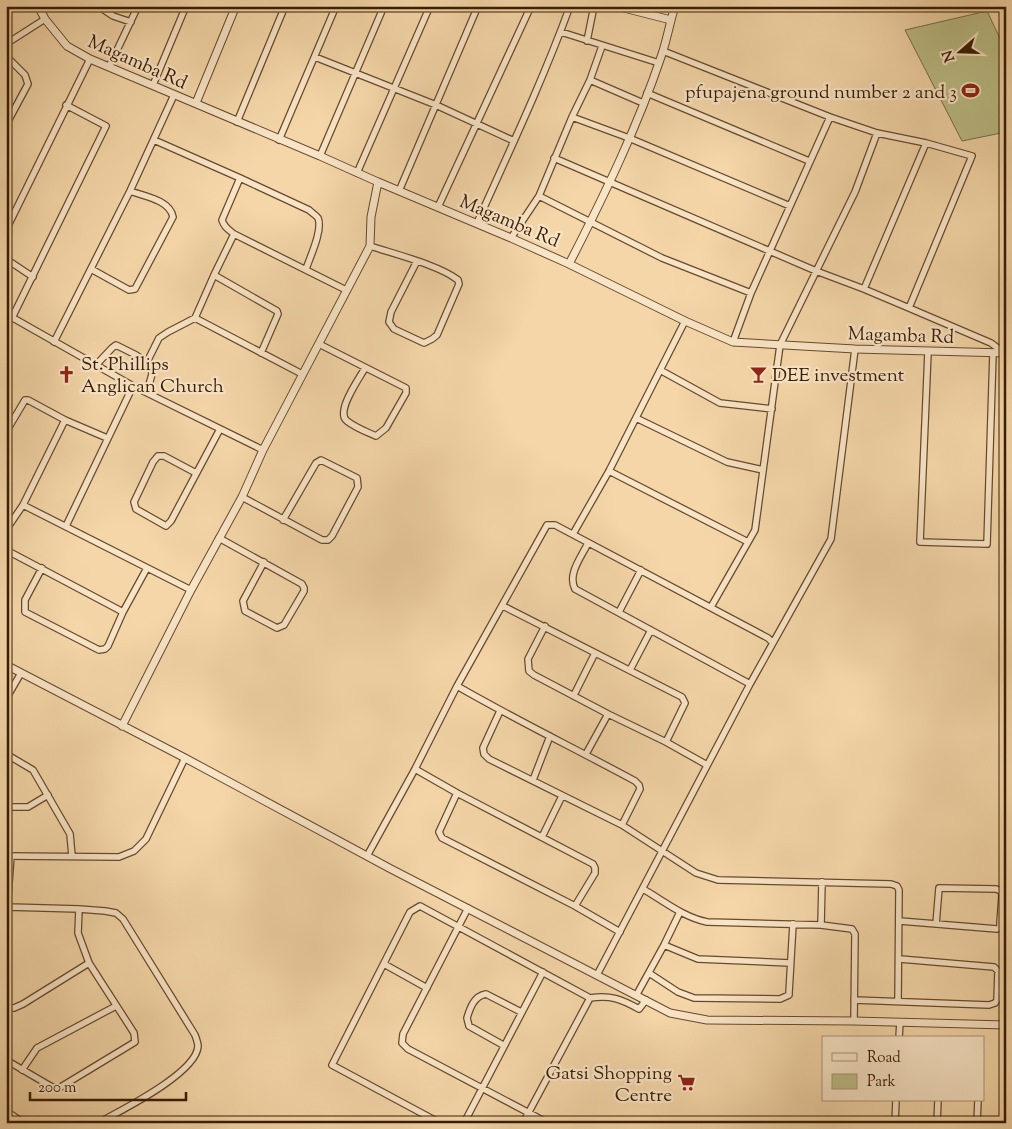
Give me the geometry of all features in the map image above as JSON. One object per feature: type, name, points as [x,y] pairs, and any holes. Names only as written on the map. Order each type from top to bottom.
[{"type":"street","name":"Magamba Rd","points":[[38,6],[45,19],[67,46],[90,59],[511,238],[733,342],[928,352],[1004,352]]},
{"type":"street","points":[[98,6],[113,16],[131,22]]},
{"type":"street","points":[[109,67],[138,6]]},
{"type":"street","points":[[153,85],[186,6]]},
{"type":"street","points":[[237,122],[285,6]]},
{"type":"street","points":[[279,140],[336,6]]},
{"type":"street","points":[[320,156],[384,6]]},
{"type":"street","points":[[357,174],[430,6]]},
{"type":"street","points":[[399,191],[478,6]]},
{"type":"street","points":[[438,207],[531,6]]},
{"type":"street","points":[[477,224],[561,32],[570,6]]},
{"type":"street","points":[[587,41],[594,6]]},
{"type":"street","points":[[616,6],[671,20]]},
{"type":"street","points":[[569,264],[629,138],[659,63],[675,6]]},
{"type":"street","points":[[196,104],[234,7]]},
{"type":"street","points":[[6,44],[45,19]]},
{"type":"street","points":[[561,32],[659,63]]},
{"type":"street","points":[[511,238],[538,196],[590,80],[602,46]]},
{"type":"street","points":[[663,51],[830,118],[877,133],[926,143],[972,156],[909,308]]},
{"type":"street","points":[[6,56],[25,75],[28,84],[6,126]]},
{"type":"street","points":[[315,57],[436,105],[514,141]]},
{"type":"street","points":[[6,230],[90,59]]},
{"type":"street","points":[[590,80],[643,103]]},
{"type":"street","points":[[646,93],[810,161]]},
{"type":"street","points":[[54,342],[130,190],[174,95]]},
{"type":"street","points":[[66,105],[106,126],[33,277],[9,316],[132,386],[263,450]]},
{"type":"street","points":[[572,117],[629,138],[790,206]]},
{"type":"street","points":[[733,342],[751,293],[830,118]]},
{"type":"street","points":[[710,608],[755,530],[780,345],[855,192],[877,133]]},
{"type":"street","points":[[154,140],[308,210],[318,219],[319,226],[306,269]]},
{"type":"street","points":[[864,289],[926,143]]},
{"type":"street","points":[[554,158],[816,272],[909,308],[991,344],[1004,352]]},
{"type":"street","points":[[240,178],[222,220],[223,225],[234,234],[346,290]]},
{"type":"street","points":[[122,726],[191,590],[242,497],[263,450],[302,374],[370,246],[371,217],[378,182]]},
{"type":"street","points":[[91,269],[129,290],[135,289],[173,217],[172,211],[167,205],[130,190]]},
{"type":"street","points":[[538,196],[662,258],[751,293]]},
{"type":"street","points":[[147,362],[159,338],[195,318],[234,234]]},
{"type":"street","points":[[370,246],[417,261],[452,275],[458,280],[459,284],[437,335],[432,340],[424,343],[394,329],[389,322],[391,312],[417,261]]},
{"type":"street","points":[[6,259],[33,277]]},
{"type":"street","points":[[214,275],[277,311],[278,314],[262,353]]},
{"type":"street","points":[[195,318],[302,374]]},
{"type":"street","points":[[573,534],[610,471],[685,321]]},
{"type":"street","points":[[319,344],[406,388],[406,393],[386,428],[376,436],[346,421],[343,414],[344,407],[365,368]]},
{"type":"street","points":[[96,364],[116,345],[147,362],[151,366],[152,374],[147,392]]},
{"type":"street","points":[[598,975],[662,850],[772,646],[772,642],[831,539],[856,349]]},
{"type":"street","points":[[928,352],[920,542],[987,544],[994,353]]},
{"type":"street","points":[[660,370],[720,402],[772,409]]},
{"type":"street","points":[[66,526],[132,386]]},
{"type":"street","points":[[6,432],[24,400],[28,400],[65,420],[107,438]]},
{"type":"street","points":[[636,418],[727,462],[763,470]]},
{"type":"street","points":[[6,530],[23,505],[65,420]]},
{"type":"street","points":[[196,473],[164,456],[158,456],[153,462],[134,502],[136,509],[166,526],[177,513],[220,429]]},
{"type":"street","points":[[242,497],[283,520],[322,540],[328,540],[332,536],[358,487],[357,478],[321,460],[316,463],[283,520]]},
{"type":"street","points":[[610,471],[748,542]]},
{"type":"street","points":[[23,505],[191,590]]},
{"type":"street","points":[[367,856],[415,769],[457,686],[547,525],[555,524],[768,638],[772,642]]},
{"type":"street","points":[[219,538],[264,562],[302,584],[304,588],[284,625],[277,628],[244,607],[243,601],[264,562]]},
{"type":"street","points":[[588,543],[573,574],[572,583],[575,588],[750,684]]},
{"type":"street","points":[[6,550],[123,612]]},
{"type":"street","points":[[42,568],[25,600],[25,612],[99,650],[105,649],[108,646],[123,612],[147,568]]},
{"type":"street","points":[[619,612],[641,570]]},
{"type":"street","points":[[503,606],[682,696],[685,703],[666,742]]},
{"type":"street","points":[[545,626],[528,659],[529,671],[707,765]]},
{"type":"street","points":[[630,670],[651,630]]},
{"type":"street","points":[[574,695],[595,653]]},
{"type":"street","points":[[6,665],[185,758],[367,856],[637,994],[670,1013],[707,1020],[854,1021],[1006,1026]]},
{"type":"street","points":[[7,697],[21,673]]},
{"type":"street","points":[[457,686],[500,711],[635,781],[639,785],[640,790],[622,825]]},
{"type":"street","points":[[500,711],[483,748],[484,754],[489,759],[622,825],[696,873],[718,880],[891,884],[897,886],[900,890],[898,1001]]},
{"type":"street","points":[[586,754],[608,714]]},
{"type":"street","points":[[533,780],[550,736]]},
{"type":"street","points":[[6,754],[33,770],[70,834],[72,856]]},
{"type":"street","points":[[6,923],[9,856],[119,857],[134,852],[146,838],[185,758]]},
{"type":"street","points":[[415,769],[593,864],[595,873],[575,906]]},
{"type":"street","points":[[457,793],[439,832],[442,838],[575,906],[620,932]]},
{"type":"street","points":[[6,808],[28,807],[48,795]]},
{"type":"street","points":[[542,837],[562,796]]},
{"type":"street","points":[[821,925],[822,882]]},
{"type":"street","points":[[900,922],[997,929],[1000,928],[1001,891],[996,888],[939,888],[936,924]]},
{"type":"street","points":[[643,889],[689,917],[707,922],[821,925],[849,927],[854,930],[854,1021]]},
{"type":"street","points":[[440,1123],[332,1065],[410,912],[416,907],[423,906],[590,998],[610,997],[620,999],[640,1009],[646,1000]]},
{"type":"street","points":[[8,907],[79,909],[116,913],[123,919],[195,1035],[198,1047],[194,1057],[173,1079],[98,1123]]},
{"type":"street","points":[[468,908],[403,1034],[402,1043],[408,1050],[548,1123]]},
{"type":"street","points":[[6,1060],[52,1087],[59,1088],[135,1042],[134,1033],[89,963],[78,932],[79,909]]},
{"type":"street","points":[[637,994],[680,912]]},
{"type":"street","points":[[649,973],[678,992],[694,998],[780,999],[788,995],[793,924]]},
{"type":"street","points":[[664,945],[698,959],[790,963]]},
{"type":"street","points":[[854,1000],[989,1005],[997,1000],[998,971],[994,967],[900,959]]},
{"type":"street","points":[[6,1008],[14,1008],[23,1004],[89,963]]},
{"type":"street","points":[[384,964],[427,988]]},
{"type":"street","points":[[464,1123],[503,1045],[543,972]]},
{"type":"street","points":[[503,1045],[469,1026],[467,1018],[474,1000],[486,994],[522,1012]]},
{"type":"street","points":[[523,1123],[590,998]]},
{"type":"street","points":[[22,1070],[37,1048],[116,1006]]},
{"type":"street","points":[[899,1036],[900,1022]]},
{"type":"street","points":[[896,1102],[896,1123]]},
{"type":"street","points":[[937,1123],[938,1102]]},
{"type":"street","points":[[977,1123],[978,1102]]},
{"type":"street","points":[[6,1111],[24,1123]]},
{"type":"green space","name":"pfupajena ground number 2 and 3","points":[[987,11],[1006,51],[1006,132],[962,141],[905,30]]},
{"type":"place","name":"pfupajena ground number 2 and 3","points":[[971,91]]},
{"type":"place","name":"St. Phillips Anglican Church","points":[[67,374]]},
{"type":"place","name":"DEE investment","points":[[758,374]]},
{"type":"place","name":"Gatsi Shopping Centre","points":[[686,1083]]}]
